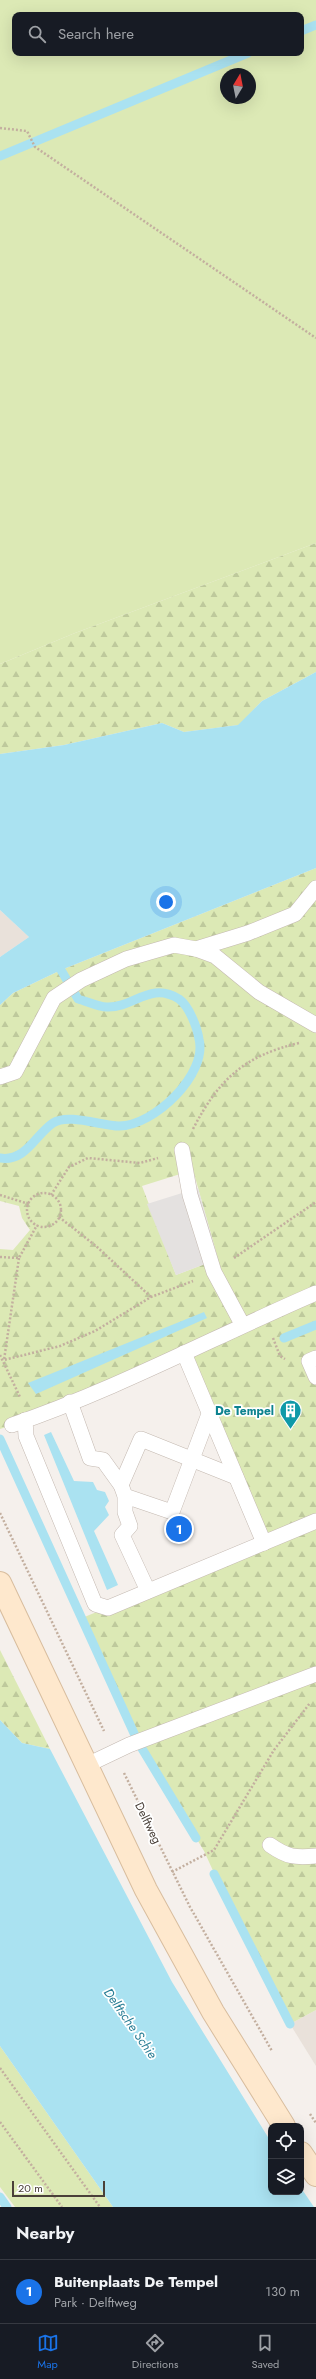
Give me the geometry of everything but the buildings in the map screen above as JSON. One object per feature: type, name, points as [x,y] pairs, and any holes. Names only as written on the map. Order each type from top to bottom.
[{"type":"street","points":[[0,1582],[144,1886],[213,2012],[282,2123]]},
{"type":"street","points":[[304,2157],[316,2175]]},
{"type":"lane","points":[[196,949],[248,933],[295,914],[316,888]]},
{"type":"lane","points":[[0,1077],[15,1072],[54,998],[81,980],[126,959],[174,945],[196,949],[215,956],[259,992],[316,1025]]},
{"type":"lane","points":[[182,1150],[190,1195],[214,1272],[242,1324]]},
{"type":"lane","points":[[316,1293],[242,1324],[184,1353],[19,1423],[26,1436],[95,1604],[108,1608],[316,1520]]},
{"type":"lane","points":[[184,1353],[264,1543]]},
{"type":"lane","points":[[313,1360],[316,1377]]},
{"type":"lane","points":[[70,1402],[90,1458],[103,1460],[123,1490],[172,1512],[193,1460],[209,1414]]},
{"type":"lane","points":[[148,1591],[122,1534],[130,1526],[125,1512],[123,1490],[141,1439],[236,1476]]},
{"type":"lane","points":[[87,1765],[129,1745],[316,1674]]},
{"type":"lane","points":[[270,1845],[281,1853],[296,1858],[316,1856]]},
{"type":"path","points":[[0,128],[27,132],[35,147],[316,338]]},
{"type":"path","points":[[51,1195],[69,1168],[88,1158],[140,1163],[182,1150],[203,1110],[221,1085],[238,1069],[270,1050],[301,1042]]},
{"type":"path","points":[[0,1195],[29,1204]]},
{"type":"path","points":[[36,1195],[51,1195],[59,1202],[59,1218],[47,1226],[37,1225],[28,1214],[29,1204],[36,1195]]},
{"type":"path","points":[[4,1360],[60,1346],[95,1331],[151,1296],[214,1272],[316,1202]]},
{"type":"path","points":[[59,1218],[96,1246],[151,1296]]},
{"type":"path","points":[[4,1360],[19,1258],[37,1225]]},
{"type":"path","points":[[0,1257],[19,1258]]},
{"type":"path","points":[[264,1315],[280,1356],[289,1361],[313,1360]]},
{"type":"path","points":[[0,1355],[4,1360],[23,1402],[19,1423]]},
{"type":"path","name":"Delftweg","points":[[0,1513],[172,1872],[190,1907],[275,2055]]},
{"type":"path","points":[[144,1886],[214,1850],[274,1750],[312,1702]]},
{"type":"path","points":[[0,2068],[100,2207]]},
{"type":"path","points":[[308,2110],[316,2123]]},
{"type":"path","points":[[0,2122],[62,2207]]},
{"type":"shaded area","points":[[0,910],[29,937],[0,957]]},
{"type":"shaded area","points":[[198,1188],[218,1259],[176,1275],[147,1204]]},
{"type":"shaded area","points":[[316,2010],[316,2066],[290,2024]]},
{"type":"green space","points":[[0,0],[316,0],[316,543],[75,633],[0,664]]},
{"type":"green space","points":[[316,543],[316,672],[262,701],[239,725],[184,732],[162,723],[64,745],[0,754],[0,664],[75,633]]},
{"type":"green space","points":[[316,868],[316,2010],[290,2024],[236,1921],[204,1851],[138,1742],[82,1618],[264,1543],[185,1354],[28,1420],[0,1429],[0,1249],[13,1250],[30,1230],[22,1218],[19,1206],[0,1201],[0,1005],[13,993],[61,970]],"holes":[[[193,1170],[218,1259],[176,1275],[142,1186]]]},
{"type":"green space","points":[[0,1650],[50,1749],[22,1743],[0,1720]]},
{"type":"green space","points":[[0,2046],[113,2207],[15,2207],[0,2187]]},
{"type":"water","points":[[316,672],[316,868],[61,970],[13,993],[0,1005],[0,957],[29,937],[0,910],[0,754],[64,745],[162,723],[184,732],[238,725],[262,701]]},
{"type":"water","points":[[204,1312],[207,1318],[36,1394],[28,1383]]},
{"type":"water","points":[[51,1432],[74,1481],[93,1482],[97,1490],[105,1492],[109,1501],[105,1507],[109,1515],[94,1531],[118,1585],[107,1590],[44,1435]]},
{"type":"water","name":"Delftsche Schie","points":[[0,1720],[22,1743],[50,1749],[172,1982],[268,2137],[268,2195],[304,2195],[304,2192],[314,2207],[113,2207],[0,2046]]},
{"type":"waterway","points":[[304,30],[316,25]]},
{"type":"waterway","points":[[0,156],[241,56]]},
{"type":"waterway","points":[[0,1158],[17,1156],[30,1146],[47,1128],[59,1120],[67,1119],[119,1126],[133,1124],[148,1117],[176,1096],[187,1082],[200,1053],[199,1039],[194,1023],[183,1002],[179,999],[169,994],[159,993],[151,994],[117,1006],[100,1006],[78,999],[61,970]]},
{"type":"waterway","points":[[284,1338],[316,1325]]},
{"type":"waterway","points":[[0,1439],[138,1742],[196,1838]]},
{"type":"waterway","points":[[214,1874],[290,2024]]},
{"type":"waterway","points":[[0,2197],[7,2207]]},
{"type":"place","name":"De Tempel","points":[[290,1430]]},
{"type":"place","name":"Buitenplaats De Tempel","points":[[179,1529]]}]
